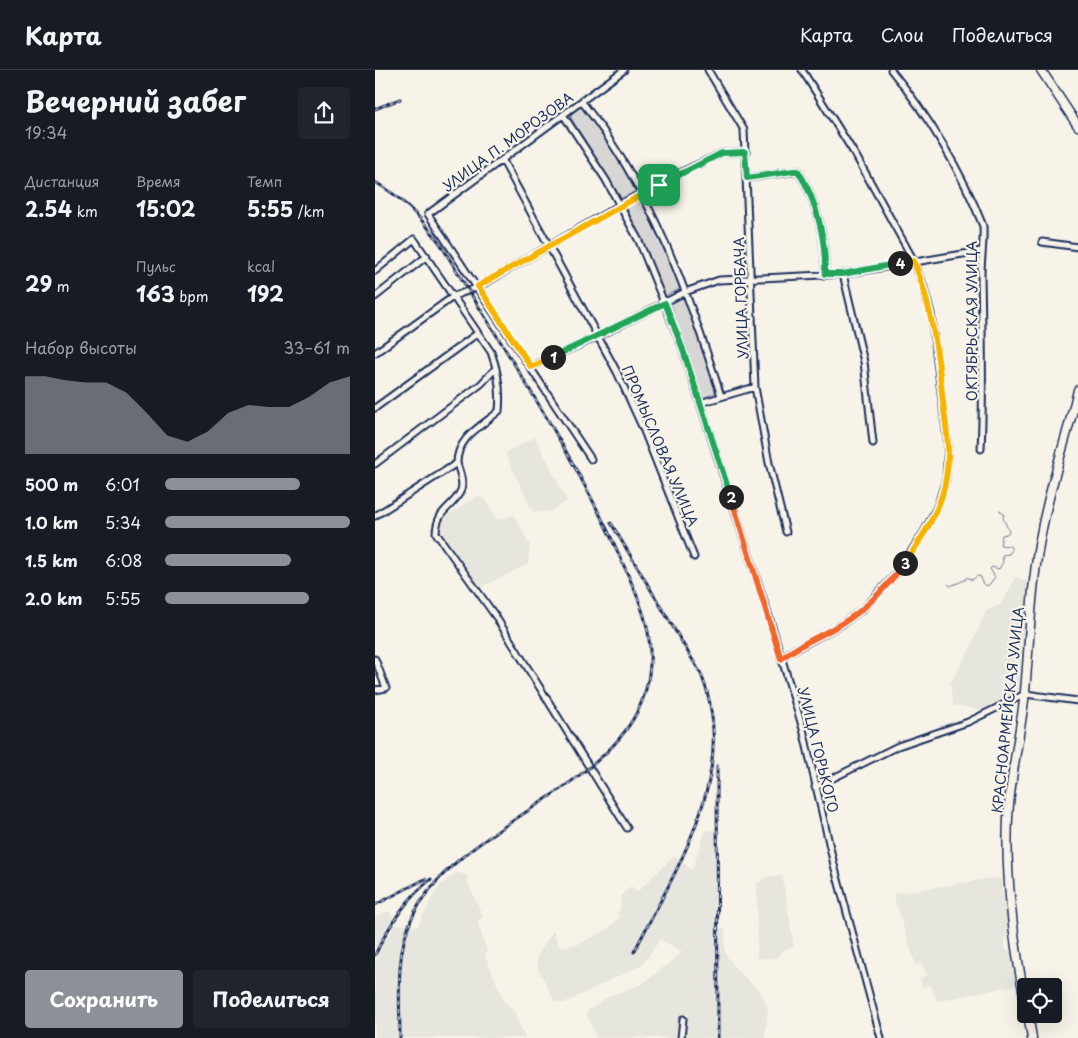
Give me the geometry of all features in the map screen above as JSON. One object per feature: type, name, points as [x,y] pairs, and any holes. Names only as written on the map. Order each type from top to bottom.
[{"type":"main road","points":[[1041,70],[1078,125]]},
{"type":"main road","name":"КРАСНОАРМЕЙСКАЯ УЛИЦА","points":[[1021,978],[1007,857],[1012,772],[1025,694],[1036,559],[1042,527],[1075,415],[1078,390]]},
{"type":"main road","points":[[1030,1023],[1033,1038]]},
{"type":"street","name":"УЛИЦА П. МОРОЗОВА","points":[[478,286],[429,214],[624,70]]},
{"type":"street","name":"УЛИЦА ГОРБАЧА","points":[[708,70],[744,130],[755,387],[769,463],[786,532]]},
{"type":"street","points":[[781,659],[863,609],[910,555],[928,526],[943,488],[946,479],[949,446],[931,314],[914,261],[856,156],[802,70]]},
{"type":"street","name":"ОКТЯБРЬСКАЯ УЛИЦА","points":[[891,70],[912,95],[936,132],[979,214],[984,234],[981,251],[983,404],[981,449]]},
{"type":"street","points":[[582,102],[631,171],[696,316],[721,396]]},
{"type":"street","name":"УЛИЦА ГОРЬКОГО","points":[[564,116],[592,156],[621,205],[639,241],[665,303],[700,403],[795,701],[810,754],[815,787],[881,1038]]},
{"type":"street","points":[[375,354],[454,296],[478,286],[641,193],[722,153],[745,152]]},
{"type":"street","name":"ПРОМЫСЛОВАЯ УЛИЦА","points":[[503,161],[617,372],[644,432],[694,557]]},
{"type":"street","points":[[747,178],[798,171],[804,180],[822,234],[825,274]]},
{"type":"street","points":[[375,271],[414,239],[491,352],[497,368],[501,397],[499,411],[462,442],[457,453],[462,483],[460,490],[436,520],[436,533],[496,617],[627,828]]},
{"type":"street","points":[[1042,242],[1078,247]]},
{"type":"street","points":[[531,367],[597,337],[685,292],[719,280],[843,274],[981,251]]},
{"type":"street","points":[[375,297],[427,256]]},
{"type":"street","points":[[843,274],[864,362],[873,442]]},
{"type":"street","points":[[478,286],[591,459]]},
{"type":"street","points":[[375,408],[478,333]]},
{"type":"street","points":[[375,464],[481,384],[497,368]]},
{"type":"street","points":[[700,403],[755,387]]},
{"type":"street","points":[[375,516],[457,462]]},
{"type":"street","points":[[375,659],[385,688],[375,690]]},
{"type":"street","points":[[815,787],[898,746],[968,722],[1025,694],[1078,701]]},
{"type":"street","points":[[681,1038],[683,1019]]},
{"type":"shaded area","points":[[584,107],[611,147],[635,188],[636,193],[621,198],[571,118],[572,113]]},
{"type":"shaded area","points":[[637,198],[641,199],[681,288],[665,296],[626,206]]},
{"type":"shaded area","points":[[682,297],[686,299],[717,392],[701,399],[671,304],[673,300]]},
{"type":"shaded area","points":[[535,437],[567,501],[551,511],[533,512],[505,453]]},
{"type":"shaded area","points":[[478,496],[485,499],[498,520],[514,515],[530,546],[528,564],[479,588],[440,536],[443,518]]},
{"type":"shaded area","points":[[1015,577],[1030,583],[1018,690],[981,710],[953,705],[950,684],[969,650],[986,611],[1000,605]]},
{"type":"shaded area","points":[[706,830],[716,831],[716,929],[725,928],[725,953],[736,969],[763,995],[768,1009],[765,1038],[596,1038],[586,1012],[610,996],[642,984],[683,952],[660,939],[643,964],[564,1003],[555,1002],[538,969],[537,956],[553,931],[560,947],[576,945],[605,931],[620,917],[617,913],[620,910],[621,896],[631,886],[637,892],[674,856],[692,870]]},
{"type":"shaded area","points":[[457,872],[468,876],[467,881],[483,917],[477,922],[487,951],[485,956],[504,1001],[514,1012],[525,1038],[375,1038],[375,963],[379,951],[396,924],[417,927],[439,886]]},
{"type":"shaded area","points":[[782,875],[794,947],[787,948],[775,958],[757,959],[757,883],[766,877]]},
{"type":"shaded area","points":[[992,878],[1000,879],[1001,881],[1009,937],[1004,938],[1006,950],[1011,951],[1016,985],[937,1001],[931,985],[922,987],[920,978],[927,975],[922,963],[916,966],[893,894]]},
{"type":"shaded area","points":[[388,911],[393,917],[375,950],[375,917]]},
{"type":"waterway","points":[[948,584],[950,586],[965,580],[967,577],[972,580],[977,576],[981,577],[982,583],[988,586],[995,577],[990,569],[992,567],[999,569],[1003,562],[1002,555],[1009,554],[1012,550],[1010,546],[1000,545],[1002,535],[1007,534],[1009,531],[1003,518],[1004,514],[1000,511]]},
{"type":"railway","points":[[375,109],[400,99]]},
{"type":"railway","points":[[375,182],[403,202],[434,235],[533,394],[576,470],[616,548],[638,600],[648,632],[648,683],[629,725],[598,760],[558,791],[473,849],[437,881],[411,920],[400,963],[400,1038]]},
{"type":"railway","points":[[611,523],[701,674],[711,710],[713,747],[708,783],[698,818],[668,887],[634,952]]},
{"type":"railway","points":[[717,766],[718,1038]]},
{"type":"railway","points":[[375,905],[425,879]]},
{"type":"railway","points":[[375,955],[386,934],[406,904],[431,879]]},
{"type":"route","points":[[745,152],[747,178],[798,171],[804,180],[822,234],[825,274],[843,274],[914,261],[923,284],[931,314],[949,446],[946,479],[937,505],[924,532],[906,561],[863,609],[781,659],[771,622],[682,347],[665,303],[531,367],[478,286],[641,193],[659,185],[722,153],[745,152]]}]
